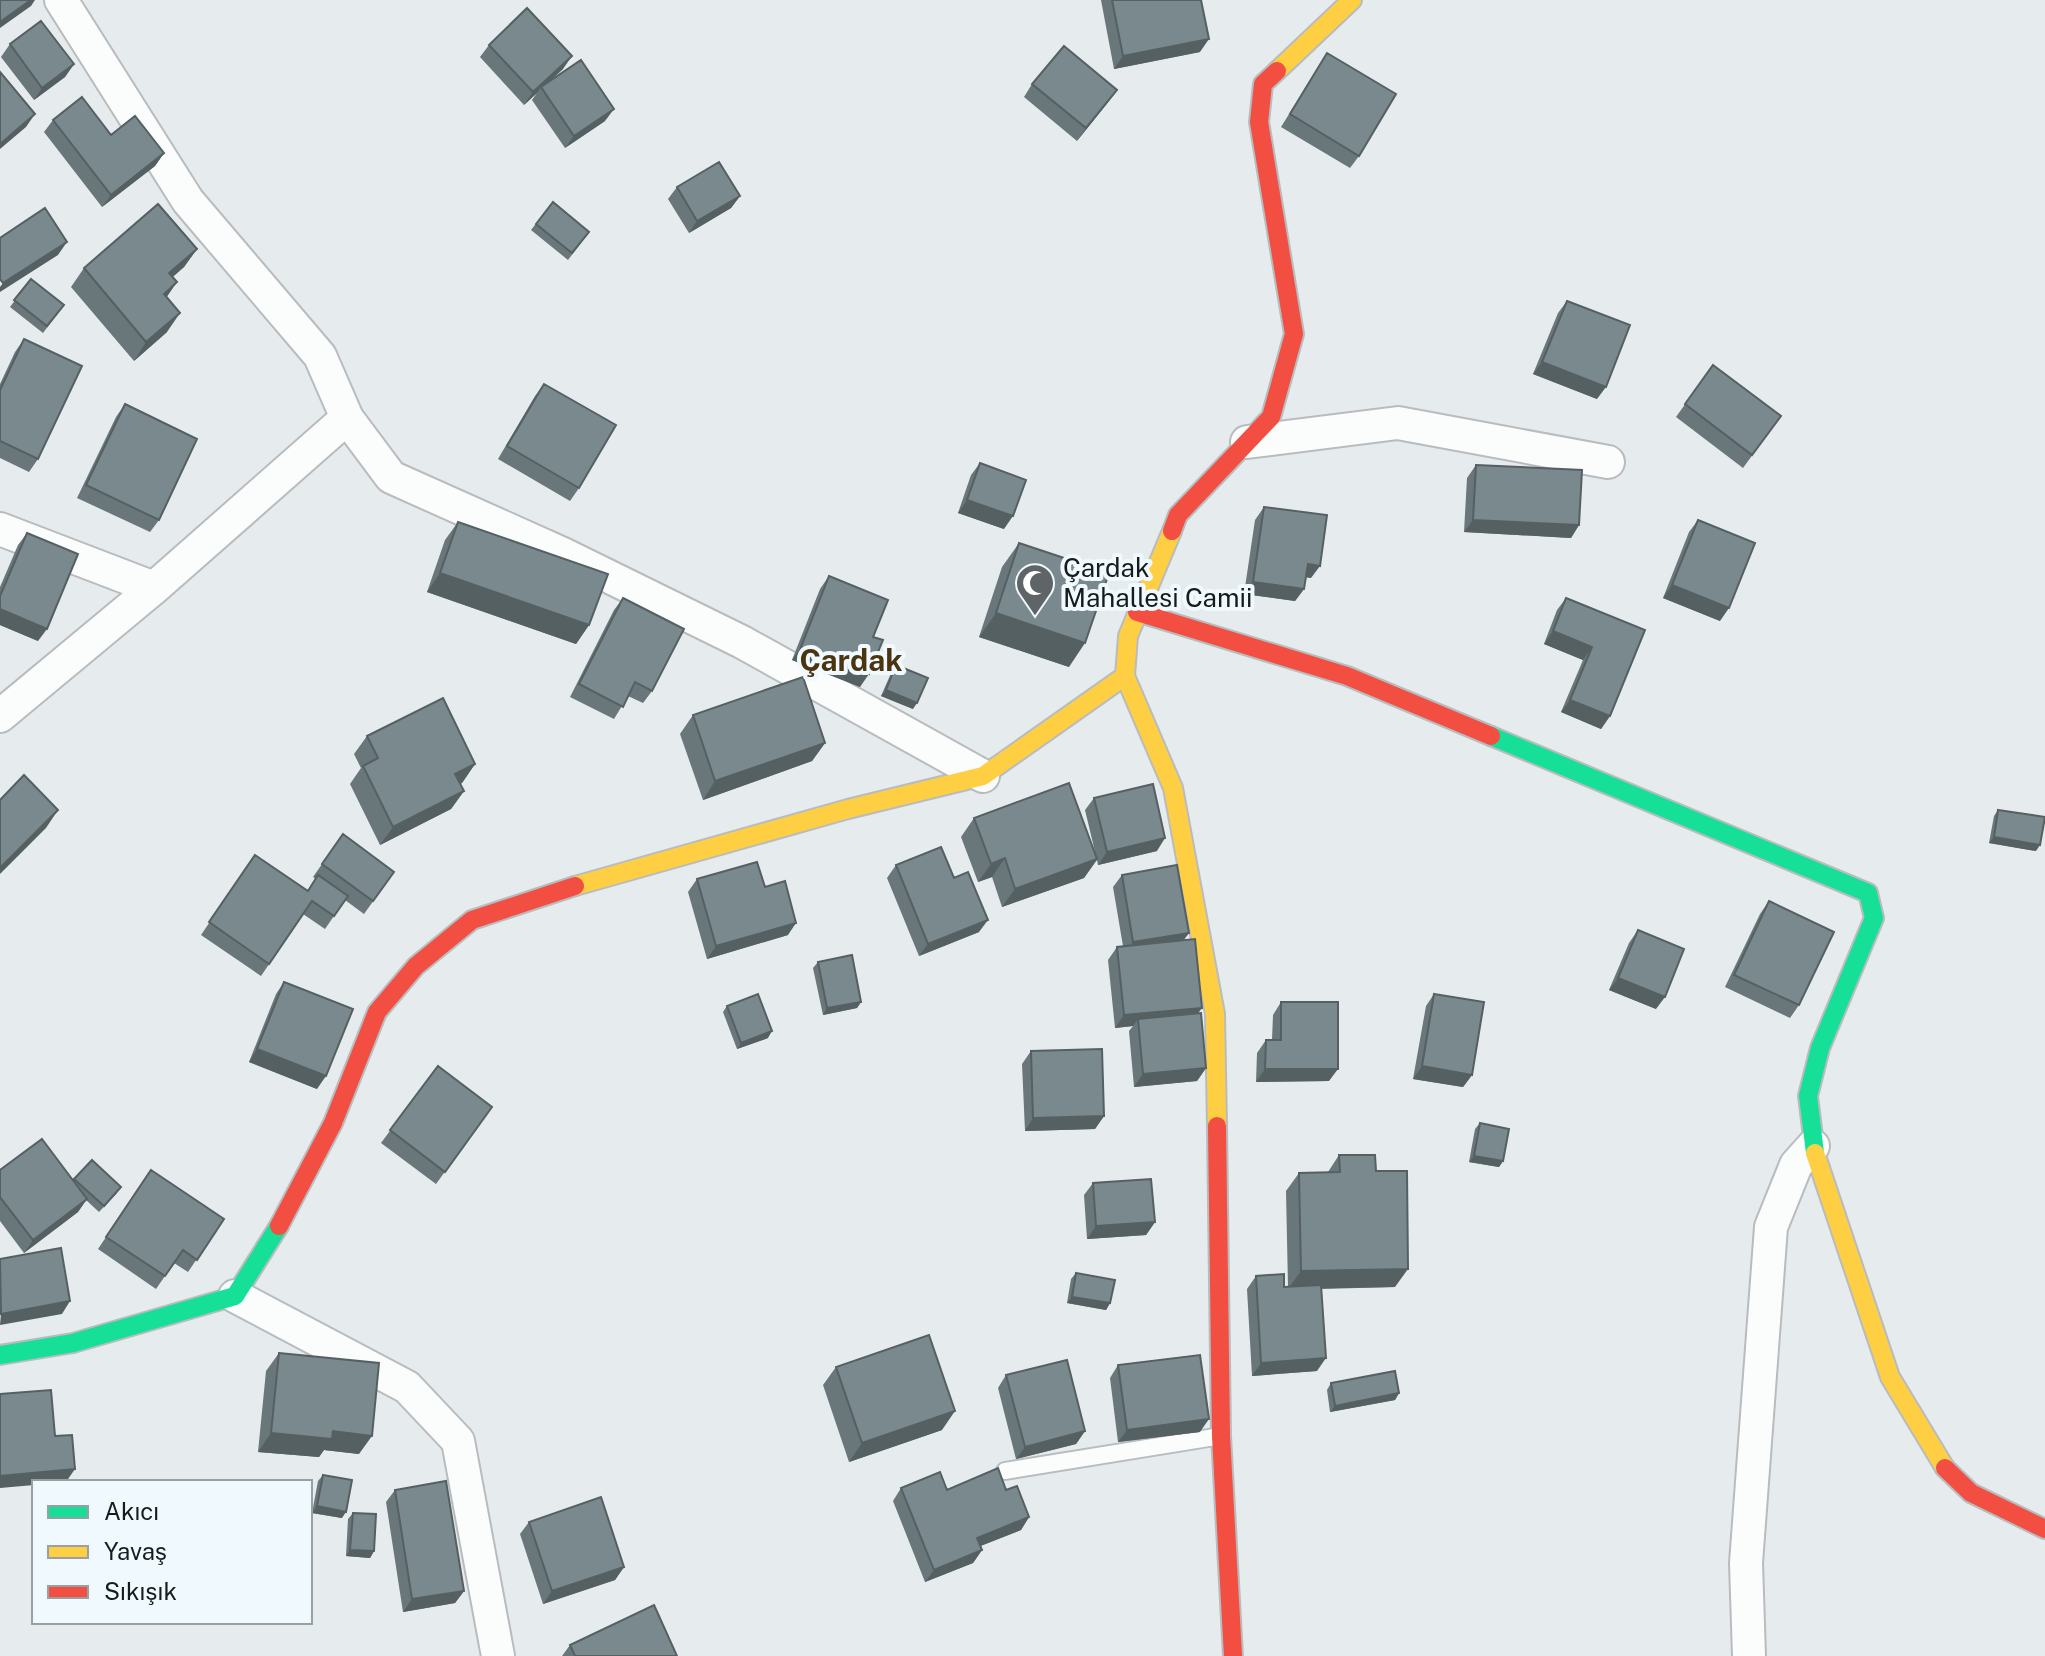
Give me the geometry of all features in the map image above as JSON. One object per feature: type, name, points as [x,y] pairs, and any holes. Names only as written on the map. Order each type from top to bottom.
[{"type":"street","points":[[61,0],[188,201],[320,356],[347,418],[391,477],[549,548],[742,642],[983,776]]},
{"type":"street","points":[[1233,1656],[1221,1436],[1215,1014],[1173,788],[1125,676],[1128,636],[1178,515],[1271,417],[1294,334],[1259,122],[1263,84],[1352,0]]},
{"type":"street","points":[[0,716],[154,588],[347,418]]},
{"type":"street","points":[[1247,442],[1398,423],[1608,462]]},
{"type":"street","points":[[0,529],[154,588]]},
{"type":"street","points":[[1137,612],[1347,676],[1868,893],[1874,918],[1820,1048],[1808,1096],[1813,1146],[1890,1377],[1922,1434],[1946,1469],[1971,1493],[2045,1529]]},
{"type":"street","points":[[0,1355],[73,1343],[235,1296],[287,1214],[333,1123],[377,1012],[416,966],[472,920],[575,885],[848,809],[983,776],[1125,676]]},
{"type":"street","points":[[1749,1656],[1746,1563],[1771,1227],[1796,1165],[1813,1146]]},
{"type":"street","points":[[235,1296],[407,1387],[458,1441],[498,1656]]},
{"type":"lane","points":[[1005,1471],[1221,1436]]},
{"type":"building","points":[[0,0],[31,0],[0,22]]},
{"type":"building","points":[[1112,0],[1201,0],[1209,39],[1123,56]]},
{"type":"building","points":[[527,8],[572,56],[533,92],[489,45]]},
{"type":"building","points":[[41,21],[74,64],[42,88],[10,44]]},
{"type":"building","points":[[1064,46],[1117,90],[1086,128],[1032,84]]},
{"type":"building","points":[[1327,53],[1396,94],[1359,156],[1290,114]]},
{"type":"building","points":[[581,60],[614,109],[574,136],[541,87]]},
{"type":"building","points":[[0,72],[35,114],[0,144]]},
{"type":"building","points":[[82,97],[111,135],[135,116],[164,153],[111,195],[53,120]]},
{"type":"building","points":[[719,162],[740,196],[697,221],[677,187]]},
{"type":"building","points":[[553,202],[589,232],[572,253],[536,224]]},
{"type":"building","points":[[158,204],[197,249],[169,273],[177,282],[164,294],[180,313],[146,342],[84,268]]},
{"type":"building","points":[[45,208],[67,242],[3,283],[0,279],[0,238]]},
{"type":"building","points":[[31,279],[64,305],[47,326],[14,300]]},
{"type":"building","points":[[1567,301],[1630,325],[1606,387],[1542,362]]},
{"type":"building","points":[[24,339],[82,366],[38,459],[0,441],[0,390]]},
{"type":"building","points":[[1713,365],[1781,416],[1752,455],[1685,404]]},
{"type":"building","points":[[544,384],[616,425],[579,488],[507,446]]},
{"type":"building","points":[[125,404],[197,439],[159,520],[86,485]]},
{"type":"building","points":[[980,463],[1026,480],[1013,516],[967,500]]},
{"type":"building","points":[[1476,465],[1582,470],[1579,525],[1473,520]]},
{"type":"building","points":[[1264,507],[1327,515],[1320,566],[1308,564],[1304,589],[1253,582]]},
{"type":"building","points":[[1698,520],[1755,543],[1729,608],[1672,585]]},
{"type":"building","points":[[458,522],[608,574],[589,625],[440,573]]},
{"type":"building","points":[[27,533],[78,554],[47,629],[0,609],[0,596]]},
{"type":"building","points":[[1019,543],[1109,573],[1085,643],[996,613]]},
{"type":"building","points":[[829,576],[888,600],[873,637],[883,640],[869,674],[801,647]]},
{"type":"building","points":[[623,598],[684,629],[652,691],[635,682],[623,707],[579,684]]},
{"type":"building","points":[[1566,598],[1645,630],[1610,716],[1570,700],[1592,647],[1553,631]]},
{"type":"building","points":[[896,665],[928,678],[917,703],[886,690]]},
{"type":"building","points":[[803,677],[825,743],[715,781],[693,715]]},
{"type":"building","points":[[443,698],[475,764],[455,774],[464,791],[393,827],[363,766],[378,758],[367,736]]},
{"type":"building","points":[[24,775],[58,810],[0,868],[0,800]]},
{"type":"building","points":[[1069,783],[1097,859],[1015,889],[1005,858],[991,864],[974,818]]},
{"type":"building","points":[[1153,784],[1165,838],[1107,852],[1094,798]]},
{"type":"building","points":[[1998,810],[2045,817],[2040,845],[1994,837]]},
{"type":"building","points":[[343,834],[394,872],[373,901],[322,864]]},
{"type":"building","points":[[941,847],[954,878],[968,872],[988,920],[928,944],[896,865]]},
{"type":"building","points":[[255,855],[308,891],[318,875],[348,896],[334,916],[312,901],[269,964],[209,922]]},
{"type":"building","points":[[757,862],[765,887],[785,881],[796,923],[716,946],[697,879]]},
{"type":"building","points":[[1177,865],[1189,933],[1133,942],[1122,875]]},
{"type":"building","points":[[1769,901],[1834,932],[1799,1005],[1734,975]]},
{"type":"building","points":[[1638,930],[1684,949],[1665,997],[1618,978]]},
{"type":"building","points":[[1195,939],[1202,1008],[1124,1015],[1117,947]]},
{"type":"building","points":[[852,955],[861,1002],[827,1008],[818,962]]},
{"type":"building","points":[[284,982],[353,1009],[326,1076],[257,1049]]},
{"type":"building","points":[[758,994],[772,1031],[741,1043],[727,1006]]},
{"type":"building","points":[[1434,994],[1484,1002],[1472,1075],[1422,1066]]},
{"type":"building","points":[[1281,1002],[1338,1002],[1338,1069],[1265,1069],[1266,1040],[1281,1040]]},
{"type":"building","points":[[1201,1013],[1206,1068],[1143,1074],[1138,1019]]},
{"type":"building","points":[[1102,1049],[1104,1116],[1033,1118],[1031,1051]]},
{"type":"building","points":[[438,1066],[492,1107],[445,1172],[390,1130]]},
{"type":"building","points":[[1480,1123],[1509,1129],[1503,1161],[1474,1156]]},
{"type":"building","points":[[42,1139],[87,1199],[33,1240],[0,1197],[0,1170]]},
{"type":"building","points":[[1339,1155],[1375,1155],[1376,1171],[1407,1171],[1408,1269],[1301,1271],[1299,1173],[1340,1172]]},
{"type":"building","points":[[92,1160],[121,1187],[104,1206],[74,1179]]},
{"type":"building","points":[[151,1170],[224,1219],[197,1260],[183,1250],[165,1276],[106,1237]]},
{"type":"building","points":[[1151,1179],[1155,1222],[1096,1226],[1093,1183]]},
{"type":"building","points":[[61,1248],[70,1301],[1,1314],[0,1259]]},
{"type":"building","points":[[1076,1273],[1115,1280],[1110,1303],[1072,1297]]},
{"type":"building","points":[[1284,1274],[1284,1287],[1321,1285],[1326,1358],[1261,1363],[1256,1276]]},
{"type":"building","points":[[929,1335],[955,1411],[862,1443],[836,1367]]},
{"type":"building","points":[[279,1353],[379,1363],[372,1436],[333,1431],[332,1439],[271,1433]]},
{"type":"building","points":[[1200,1355],[1209,1419],[1127,1430],[1118,1365]]},
{"type":"building","points":[[1067,1360],[1085,1431],[1025,1447],[1006,1375]]},
{"type":"building","points":[[1395,1371],[1399,1393],[1335,1406],[1331,1383]]},
{"type":"building","points":[[51,1390],[55,1436],[72,1435],[75,1469],[0,1476],[0,1394]]},
{"type":"building","points":[[998,1468],[1006,1490],[1017,1486],[1029,1517],[977,1538],[982,1550],[934,1570],[901,1488],[940,1472],[947,1490]]},
{"type":"building","points":[[323,1475],[352,1480],[346,1512],[317,1506]]},
{"type":"building","points":[[446,1481],[464,1591],[412,1599],[395,1490]]},
{"type":"building","points":[[601,1497],[624,1567],[552,1591],[529,1522]]},
{"type":"building","points":[[353,1513],[376,1514],[374,1551],[350,1550]]},
{"type":"building","points":[[654,1605],[677,1656],[575,1656],[570,1645]]},
{"type":"traffic: fast","points":[[1491,736],[1868,893],[1874,918],[1820,1048],[1808,1096],[1815,1153]]},
{"type":"traffic: fast","points":[[0,1355],[73,1343],[235,1296],[279,1226]]},
{"type":"traffic: slow","points":[[1277,71],[1352,0]]},
{"type":"traffic: slow","points":[[1172,531],[1128,636],[1125,676],[1173,788],[1215,1014],[1217,1126]]},
{"type":"traffic: slow","points":[[575,886],[848,809],[983,776],[1125,676]]},
{"type":"traffic: slow","points":[[1815,1153],[1890,1377],[1945,1468]]},
{"type":"traffic: jam","points":[[1172,531],[1178,515],[1271,417],[1294,334],[1259,122],[1263,84],[1277,71]]},
{"type":"traffic: jam","points":[[1137,612],[1347,676],[1491,736]]},
{"type":"traffic: jam","points":[[279,1226],[333,1123],[377,1012],[416,966],[472,920],[575,886]]},
{"type":"traffic: jam","points":[[1217,1126],[1221,1436],[1233,1656]]},
{"type":"traffic: jam","points":[[1945,1468],[1971,1493],[2045,1529]]},
{"type":"place","name":"Çardak Mahallesi Camii","points":[[1035,617]]},
{"type":"district","name":"Çardak","points":[[851,661]]}]
